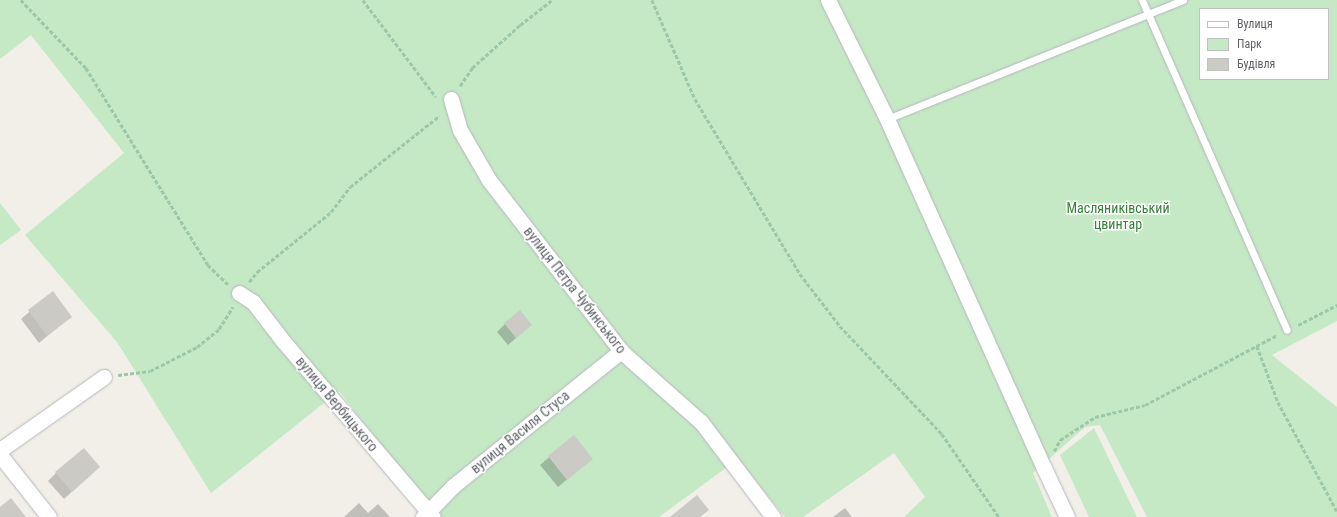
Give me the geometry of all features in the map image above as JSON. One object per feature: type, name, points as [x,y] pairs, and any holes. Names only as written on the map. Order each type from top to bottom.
[{"type":"street","points":[[828,0],[887,119],[1067,517]]},
{"type":"street","name":"вулиця Петра Чубинського","points":[[444,99],[489,180],[621,351],[701,422],[773,517]]},
{"type":"street","name":"вулиця Вербицького","points":[[239,293],[253,302],[283,341],[428,515]]},
{"type":"street","name":"вулиця Василя Стуса","points":[[428,515],[453,486],[621,351]]},
{"type":"street","points":[[0,450],[104,377]]},
{"type":"street","points":[[0,455],[49,517]]},
{"type":"lane","points":[[1142,0],[1288,330]]},
{"type":"lane","points":[[887,119],[1183,0]]},
{"type":"path","points":[[21,0],[86,68],[208,265],[239,293]]},
{"type":"path","points":[[104,377],[150,371],[197,347],[219,329],[231,311],[239,293],[257,272],[331,212],[350,187],[446,111],[444,99],[363,0]]},
{"type":"path","points":[[444,99],[472,68],[520,25],[552,0]]},
{"type":"path","points":[[652,0],[695,99],[800,274],[840,326],[942,434],[999,517]]},
{"type":"path","points":[[1044,468],[1060,440],[1095,417],[1144,405],[1337,305]]},
{"type":"path","points":[[1257,346],[1278,402],[1337,511]]},
{"type":"green space","name":"Масляниківський цвинтар","points":[[0,0],[1337,0],[1337,321],[1272,355],[1337,407],[1337,517],[1147,517],[1100,425],[1085,427],[1033,473],[1052,517],[904,517],[925,497],[894,453],[803,517],[785,517],[738,459],[659,517],[437,517],[339,391],[211,493],[117,342],[25,235],[124,153],[31,35],[0,59]]},
{"type":"green space","points":[[0,203],[21,230],[0,245]]},
{"type":"green space","points":[[1094,428],[1137,517],[1089,517],[1060,455]]},
{"type":"building","points":[[53,291],[72,317],[47,336],[28,310]]},
{"type":"building","points":[[520,310],[532,325],[516,338],[504,323]]},
{"type":"building","points":[[574,435],[593,459],[567,480],[548,456]]},
{"type":"building","points":[[84,448],[100,467],[72,492],[55,472]]},
{"type":"building","points":[[697,495],[709,510],[700,517],[670,517]]},
{"type":"building","points":[[11,498],[26,517],[0,517],[0,507]]}]
